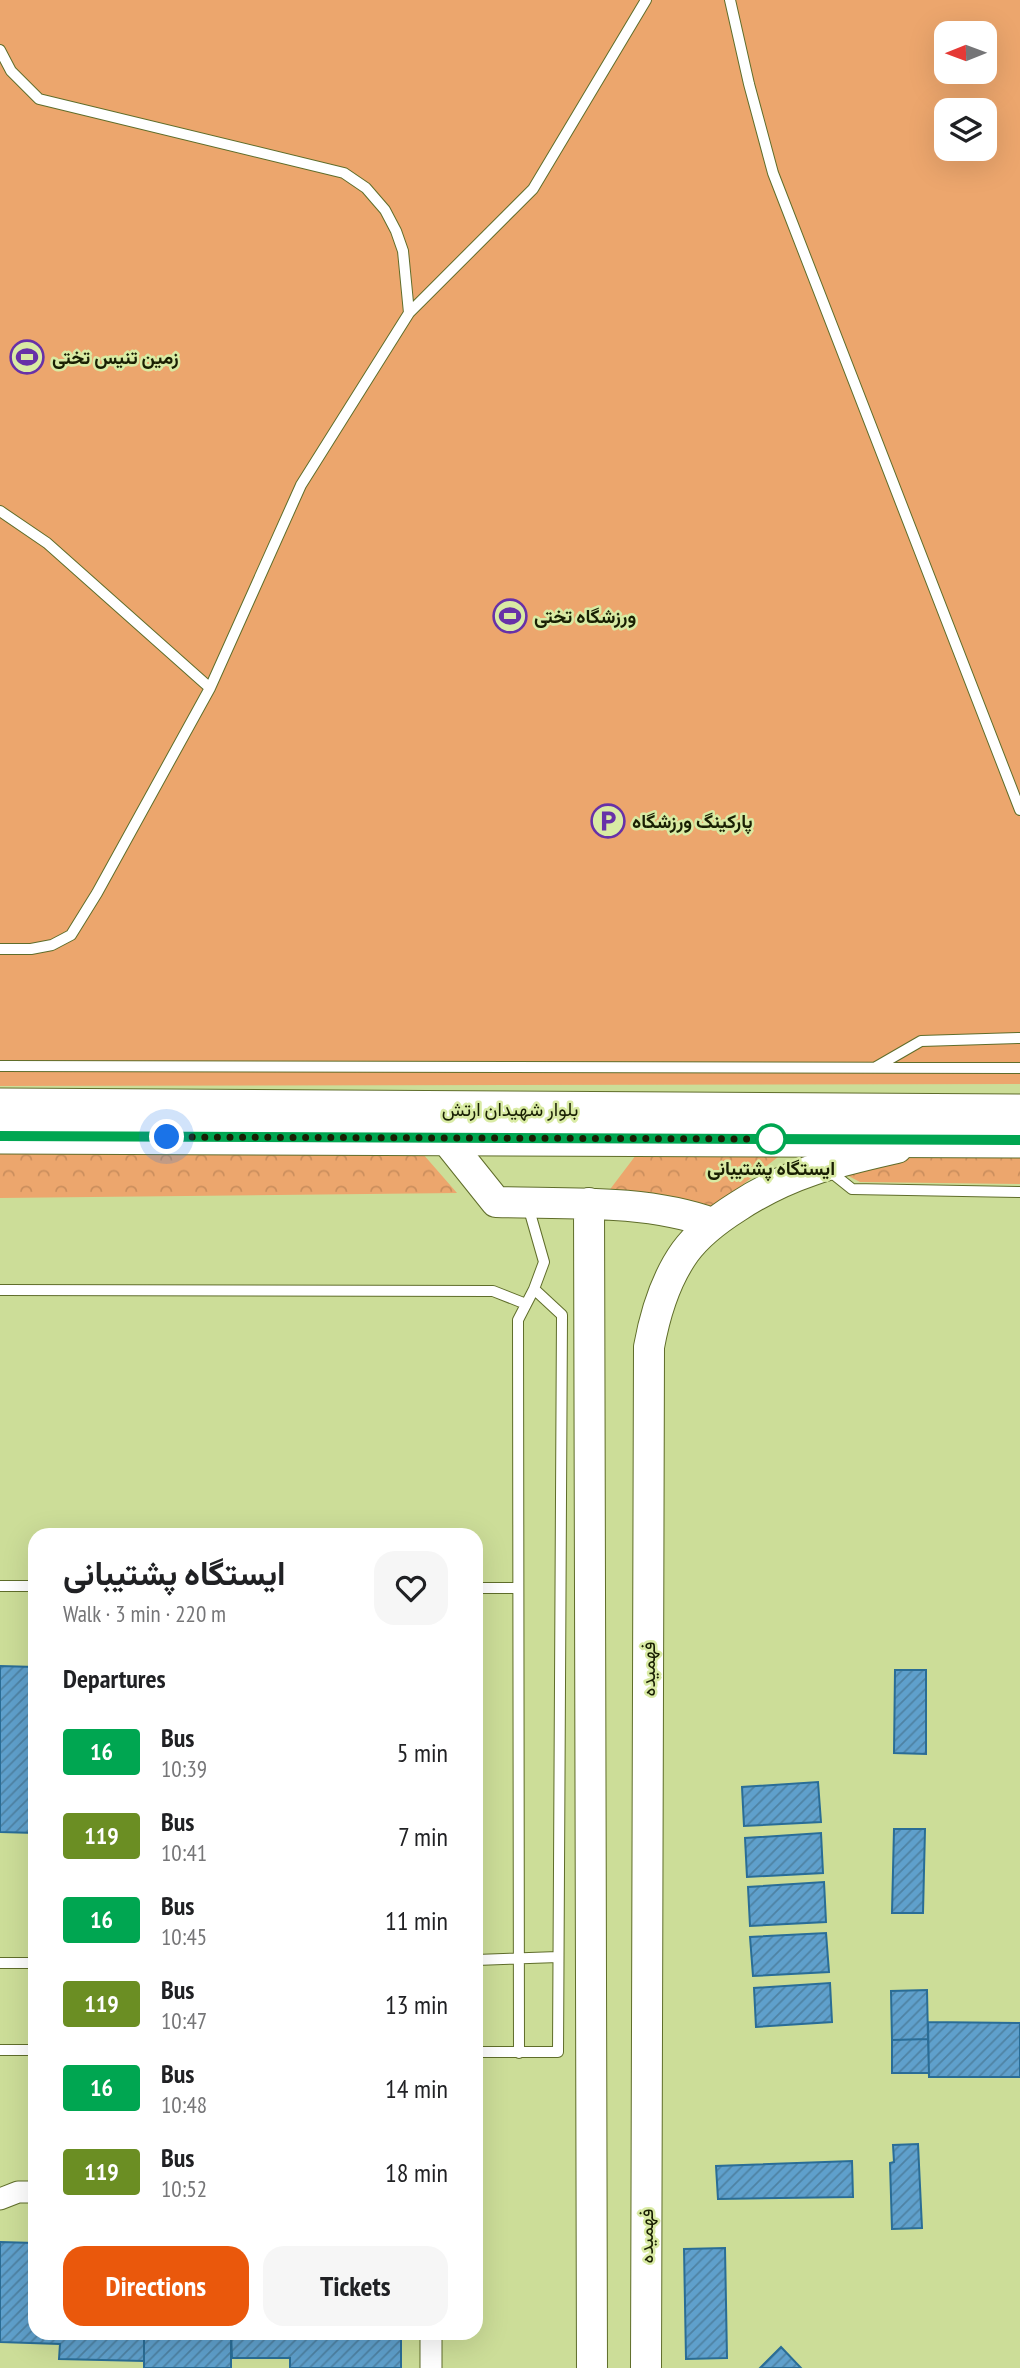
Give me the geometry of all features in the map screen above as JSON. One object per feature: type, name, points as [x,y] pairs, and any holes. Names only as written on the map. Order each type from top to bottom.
[{"type":"main road","name":"بلوار شهیدان ارتش","points":[[0,1106],[1020,1112]]},
{"type":"main road","name":"بلوار شهیدان ارتش","points":[[0,1136],[1020,1140]]},
{"type":"main road","points":[[444,1137],[496,1202],[589,1203],[688,1215],[712,1223]]},
{"type":"main road","name":"فهمیده","points":[[646,2368],[649,1347],[654,1320],[685,1252],[712,1223],[767,1187],[822,1165],[930,1139]]},
{"type":"main road","points":[[589,1203],[592,2368]]},
{"type":"street","points":[[0,2199],[18,2192],[28,2192]]},
{"type":"street","points":[[431,2340],[432,2368]]},
{"type":"lane","points":[[0,949],[31,949],[52,945],[71,935],[210,688],[301,485],[410,313],[533,189],[646,0]]},
{"type":"lane","points":[[730,0],[748,84],[773,173],[1020,810]]},
{"type":"lane","points":[[0,50],[11,71],[39,99],[344,173],[366,188],[385,210],[396,231],[403,251],[410,313]]},
{"type":"lane","points":[[0,512],[47,543],[210,688]]},
{"type":"lane","points":[[875,1068],[921,1041],[1020,1038]]},
{"type":"lane","points":[[0,1066],[1020,1068]]},
{"type":"lane","points":[[822,1165],[852,1189],[1020,1192]]},
{"type":"lane","points":[[519,2053],[518,1320],[544,1262],[527,1203]]},
{"type":"lane","points":[[483,2052],[558,2052],[562,1315],[534,1289]]},
{"type":"lane","points":[[0,1290],[494,1292],[526,1304]]},
{"type":"lane","points":[[0,1586],[28,1587]]},
{"type":"lane","points":[[483,1588],[519,1588]]},
{"type":"lane","points":[[483,1960],[558,1957]]},
{"type":"lane","points":[[0,1963],[28,1963]]},
{"type":"lane","points":[[0,2050],[28,2050]]},
{"type":"green space","name":"ورزشگاه تختی","points":[[0,0],[1020,0],[1020,1084],[0,1086]]},
{"type":"green space","points":[[761,1149],[778,1157],[709,1211],[605,1196],[639,1151]]},
{"type":"green space","points":[[0,1154],[423,1154],[457,1193],[0,1198]]},
{"type":"green space","points":[[933,1154],[1020,1154],[1020,1184],[860,1182],[837,1170]]},
{"type":"building","points":[[0,1666],[28,1667],[28,1833],[0,1832]]},
{"type":"building","points":[[895,1670],[926,1670],[926,1754],[894,1753]]},
{"type":"building","points":[[818,1782],[821,1822],[744,1826],[742,1787]]},
{"type":"building","points":[[894,1829],[925,1829],[923,1913],[892,1913]]},
{"type":"building","points":[[821,1833],[823,1873],[747,1877],[745,1838]]},
{"type":"building","points":[[824,1882],[826,1922],[750,1926],[748,1887]]},
{"type":"building","points":[[826,1933],[829,1972],[753,1976],[750,1937]]},
{"type":"building","points":[[830,1983],[832,2022],[756,2027],[754,1988]]},
{"type":"building","points":[[927,1990],[928,2039],[892,2040],[891,1991]]},
{"type":"building","points":[[928,2022],[1020,2023],[1020,2077],[929,2077]]},
{"type":"building","points":[[928,2039],[929,2073],[892,2073],[892,2040]]},
{"type":"building","points":[[918,2144],[922,2228],[892,2229],[890,2163],[894,2162],[893,2145]]},
{"type":"building","points":[[852,2161],[853,2197],[718,2199],[716,2166]]},
{"type":"building","points":[[0,2242],[28,2243],[28,2340],[144,2340],[144,2361],[59,2359],[60,2344],[0,2342]]},
{"type":"building","points":[[725,2248],[727,2358],[686,2359],[684,2249]]},
{"type":"building","points":[[144,2340],[231,2340],[231,2368],[144,2368]]},
{"type":"building","points":[[231,2340],[401,2340],[401,2368],[290,2368],[290,2358],[232,2358]]},
{"type":"building","points":[[781,2347],[801,2368],[760,2368]]},
{"type":"bus line","name":"16","points":[[0,1136],[1020,1140]]},
{"type":"place","name":"زمین تنیس تختی","points":[[27,357]]},
{"type":"place","name":"ورزشگاه تختی","points":[[510,616]]},
{"type":"place","name":"پارکینگ ورزشگاه","points":[[608,821]]},
{"type":"place","name":"ایستگاه پشتیبانی","points":[[771,1139]]},
{"type":"route","points":[[167,1137],[771,1139]]}]
